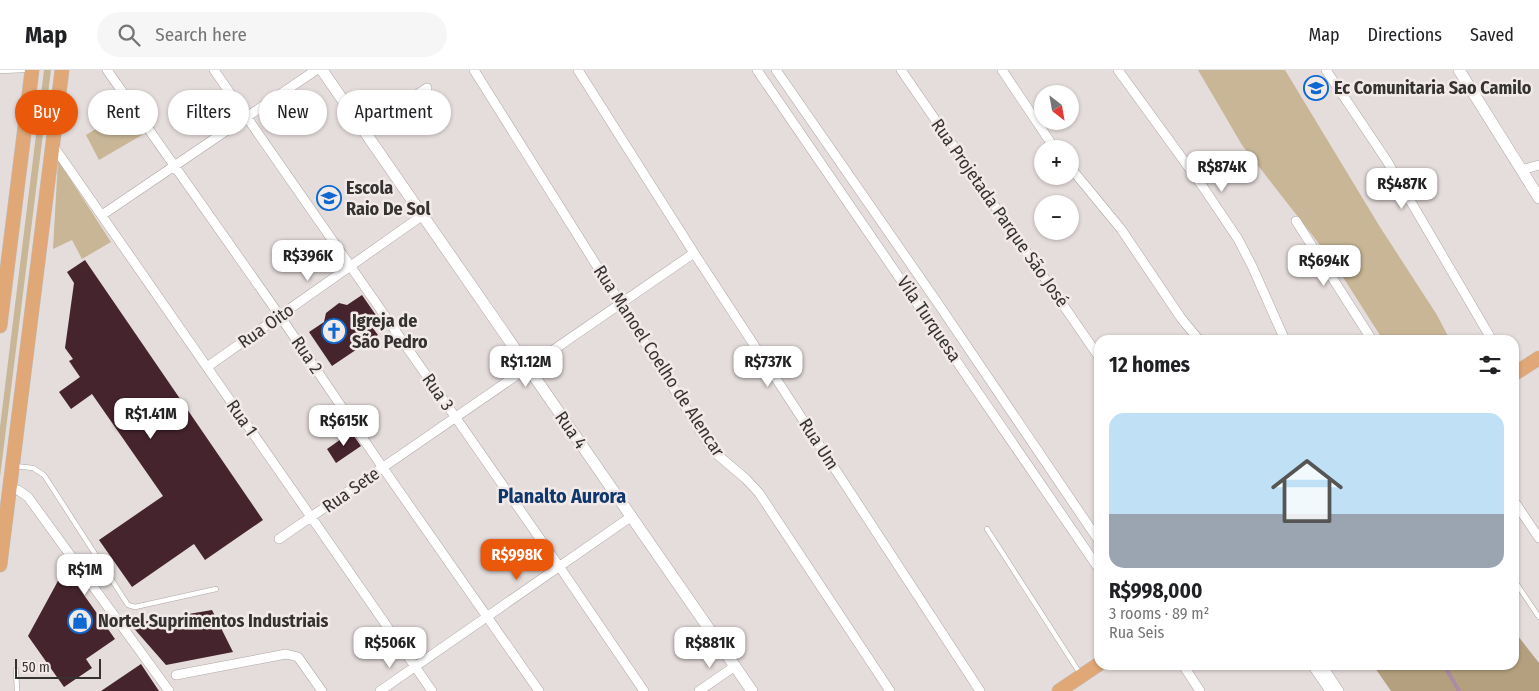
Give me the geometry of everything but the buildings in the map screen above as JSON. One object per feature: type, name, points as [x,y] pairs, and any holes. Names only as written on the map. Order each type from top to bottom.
[{"type":"main road","points":[[0,326],[32,70]]},
{"type":"main road","points":[[0,565],[11,465],[62,70]]},
{"type":"main road","points":[[1519,371],[1539,358]]},
{"type":"main road","points":[[1059,691],[1094,667]]},
{"type":"street","name":"Rua 2","points":[[107,70],[280,316],[383,468],[539,691]]},
{"type":"street","name":"Rua 3","points":[[214,70],[228,90]]},
{"type":"street","points":[[249,116],[316,70]]},
{"type":"street","name":"Rua 4","points":[[322,70],[337,91]]},
{"type":"street","name":"Rua Manoel Coelho de Alencar","points":[[474,70],[713,451],[760,493],[890,691]]},
{"type":"street","name":"Rua Um","points":[[578,70],[694,253],[980,691]]},
{"type":"street","name":"Vila Turquesa","points":[[757,70],[924,311],[1029,469],[1094,562]]},
{"type":"street","name":"Vila Turquesa","points":[[776,70],[937,302],[1094,534]]},
{"type":"street","name":"Rua Projetada Parque São José","points":[[901,70],[1094,350]]},
{"type":"street","points":[[1002,70],[1049,140]]},
{"type":"street","points":[[1118,70],[1203,187],[1238,239],[1283,335]]},
{"type":"street","points":[[1326,70],[1386,161],[1489,335]]},
{"type":"street","points":[[1459,70],[1539,198]]},
{"type":"street","name":"Rua 3","points":[[249,120],[644,691]]},
{"type":"street","points":[[102,215],[220,135]]},
{"type":"street","name":"Rua 4","points":[[367,135],[752,691]]},
{"type":"street","name":"Rua 1","points":[[52,144],[432,691]]},
{"type":"street","points":[[816,154],[828,145]]},
{"type":"street","points":[[1521,170],[1539,165]]},
{"type":"street","points":[[1079,178],[1121,229],[1181,318],[1195,335]]},
{"type":"street","name":"Rua Oito","points":[[207,368],[424,216]]},
{"type":"street","points":[[1296,221],[1369,335]]},
{"type":"street","name":"Rua Sete","points":[[279,539],[694,253]]},
{"type":"street","points":[[924,311],[937,302]]},
{"type":"street","points":[[1029,469],[1044,459]]},
{"type":"street","points":[[9,489],[18,490],[28,497],[169,691]]},
{"type":"street","points":[[1519,508],[1539,538]]},
{"type":"street","points":[[380,691],[632,516]]},
{"type":"street","points":[[176,675],[293,654],[298,657],[322,691]]},
{"type":"street","points":[[699,691],[735,666]]},
{"type":"street","points":[[1186,670],[1200,691]]},
{"type":"street","points":[[1315,670],[1330,691]]},
{"type":"street","points":[[1325,670],[1339,691]]},
{"type":"lane","points":[[0,71],[24,70]]},
{"type":"lane","points":[[11,465],[33,468],[44,475],[128,605],[135,606],[216,589]]},
{"type":"lane","points":[[987,529],[1081,676]]},
{"type":"lane","points":[[1519,587],[1539,617]]},
{"type":"lane","points":[[16,670],[17,691]]},
{"type":"shaded area","points":[[44,70],[51,70],[48,90],[42,90]]},
{"type":"shaded area","points":[[1198,70],[1285,70],[1380,227],[1437,315],[1447,335],[1380,335],[1334,263],[1242,145]]},
{"type":"shaded area","points":[[88,134],[142,135],[99,160],[86,135]]},
{"type":"shaded area","points":[[36,135],[43,135],[0,477],[0,427]]},
{"type":"shaded area","points":[[58,160],[111,242],[82,259],[72,240],[53,249]]},
{"type":"shaded area","points":[[1519,637],[1539,663],[1539,691],[1391,691],[1376,670],[1519,670]]},
{"type":"waterway","points":[[1447,670],[1459,691]]},
{"type":"place","name":"Ec Comunitaria Sao Camilo","points":[[1316,88]]},
{"type":"place","name":"Escola Raio De Sol","points":[[329,198]]},
{"type":"place","name":"Igreja de São Pedro","points":[[334,331]]},
{"type":"place","name":"Nortel Suprimentos Industriais","points":[[80,621]]},
{"type":"district","name":"Planalto Aurora","points":[[562,496]]}]
